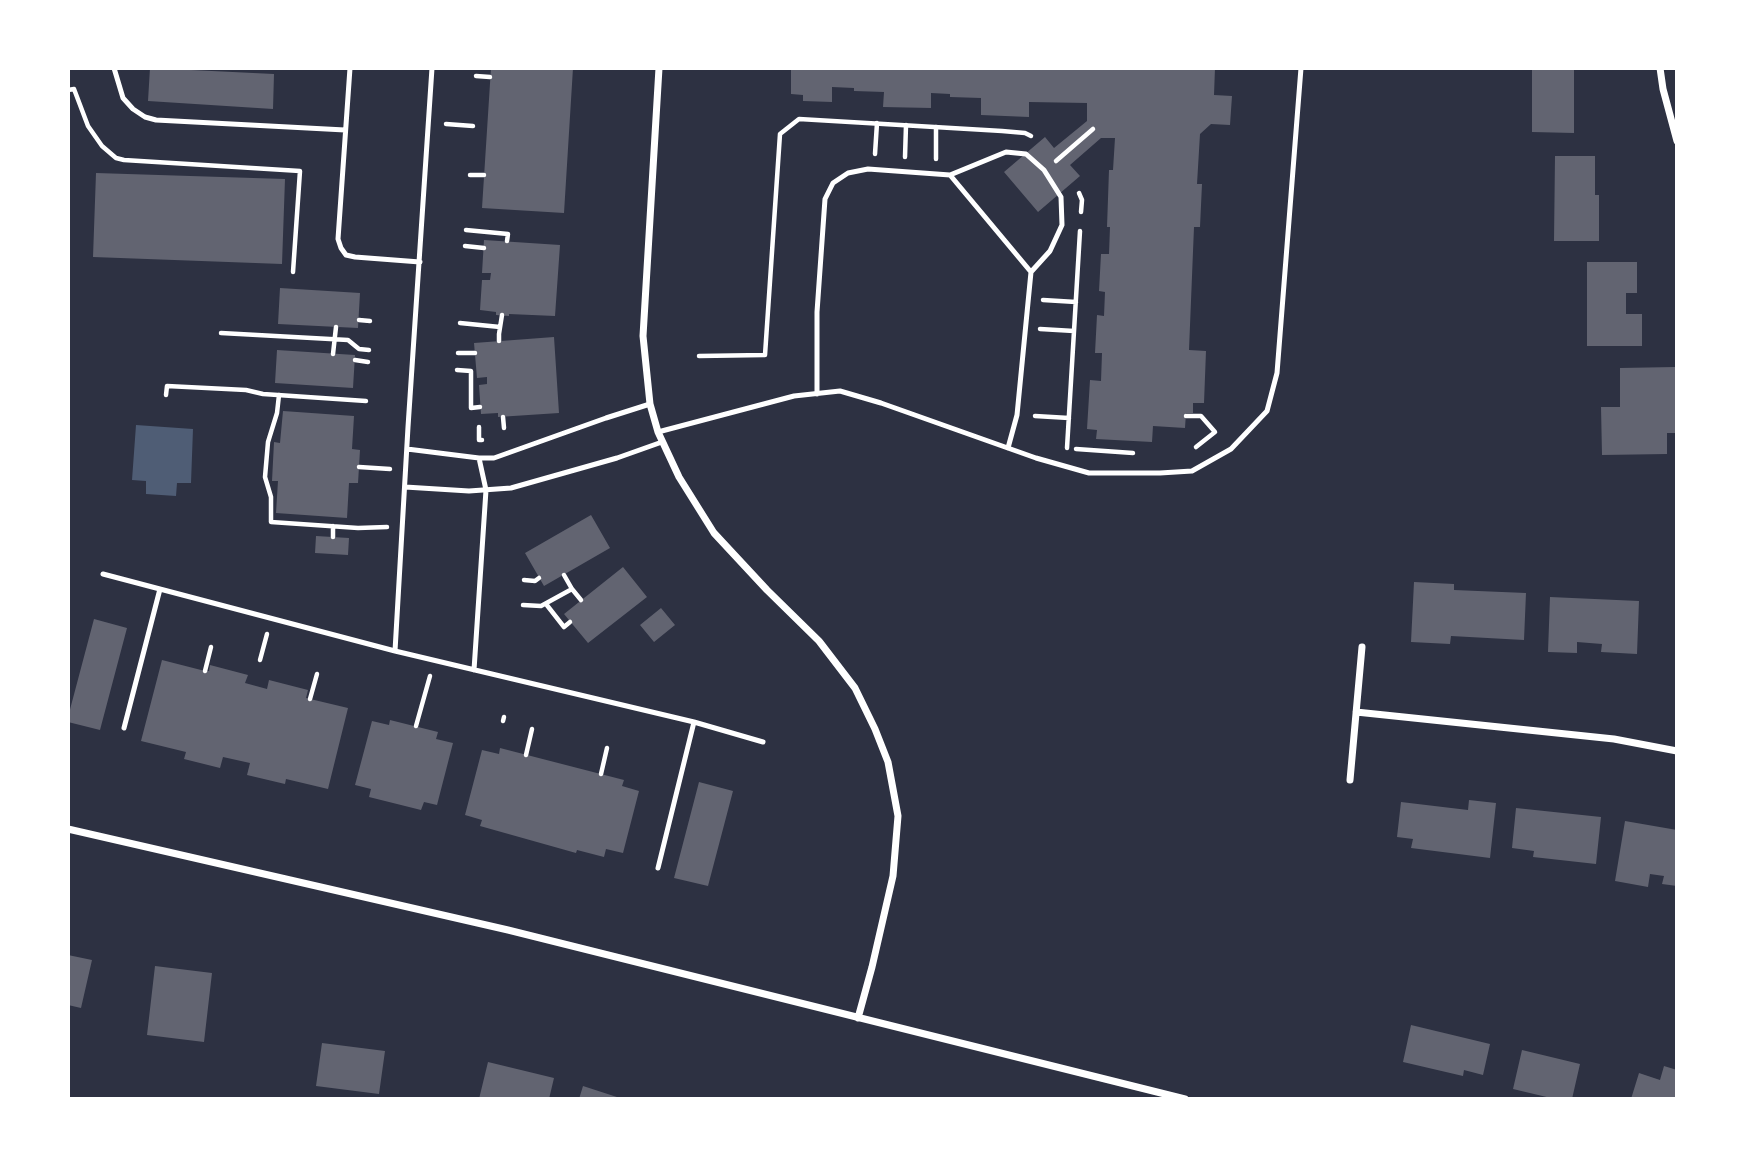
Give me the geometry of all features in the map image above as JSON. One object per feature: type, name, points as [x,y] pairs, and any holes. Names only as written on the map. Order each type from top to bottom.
[{"type":"street","points":[[659,68],[643,336],[650,404],[658,432],[679,477],[714,533],[819,641],[855,688],[888,762],[898,816],[893,876],[858,1018]]},
{"type":"street","points":[[1660,68],[1677,141]]},
{"type":"street","points":[[1350,780],[1362,647]]},
{"type":"street","points":[[1356,712],[1614,739],[1677,751]]},
{"type":"street","points":[[68,829],[508,930],[1185,1099]]},
{"type":"lane","points":[[114,68],[123,98],[133,109],[156,120],[345,130]]},
{"type":"lane","points":[[350,68],[338,239],[341,248],[346,255],[355,257],[420,262]]},
{"type":"lane","points":[[395,651],[432,68]]},
{"type":"lane","points":[[658,432],[794,397],[839,391],[1036,458],[1089,473],[1192,471],[1231,449],[1267,411],[1277,373],[1301,68]]},
{"type":"lane","points":[[817,394],[817,312],[825,199],[833,183],[848,173],[868,169],[950,175],[1006,152],[1026,155],[1044,170],[1061,197],[1062,225],[1050,251],[1031,272],[1017,415],[1008,448]]},
{"type":"lane","points":[[950,175],[1031,272]]},
{"type":"lane","points":[[407,449],[494,458],[650,404]]},
{"type":"lane","points":[[405,487],[469,491],[511,488],[617,458],[662,442]]},
{"type":"lane","points":[[474,670],[486,490],[479,458]]},
{"type":"lane","points":[[103,574],[395,651],[694,722],[763,743]]},
{"type":"lane","points":[[124,728],[160,589]]},
{"type":"lane","points":[[658,868],[694,722]]},
{"type":"path","points":[[476,76],[490,77]]},
{"type":"path","points":[[68,90],[74,89],[88,126],[102,146],[116,158],[300,171],[293,272]]},
{"type":"path","points":[[699,356],[765,355],[780,134],[799,119],[1025,133],[1036,139]]},
{"type":"path","points":[[429,123],[473,126]]},
{"type":"path","points":[[874,169],[877,123]]},
{"type":"path","points":[[904,172],[906,125]]},
{"type":"path","points":[[936,127],[936,173]]},
{"type":"path","points":[[1055,161],[1093,129]]},
{"type":"path","points":[[1048,154],[1062,170]]},
{"type":"path","points":[[470,175],[484,176]]},
{"type":"path","points":[[1078,188],[1082,200],[1081,214]]},
{"type":"path","points":[[1080,227],[1066,448],[1140,453]]},
{"type":"path","points":[[466,230],[508,234],[507,241]]},
{"type":"path","points":[[465,246],[484,248]]},
{"type":"path","points":[[1029,299],[1076,302]]},
{"type":"path","points":[[499,341],[502,316]]},
{"type":"path","points":[[359,320],[370,321]]},
{"type":"path","points":[[460,323],[500,327]]},
{"type":"path","points":[[333,354],[336,327]]},
{"type":"path","points":[[1026,329],[1074,331]]},
{"type":"path","points":[[221,333],[348,340],[359,349],[369,350]]},
{"type":"path","points":[[458,353],[475,353]]},
{"type":"path","points":[[355,360],[368,362]]},
{"type":"path","points":[[457,370],[471,371],[471,408],[481,407]]},
{"type":"path","points":[[166,395],[167,386],[366,401]]},
{"type":"path","points":[[279,395],[277,413],[268,442],[265,478],[270,492],[271,522],[402,527]]},
{"type":"path","points":[[1017,415],[1069,418]]},
{"type":"path","points":[[1186,416],[1201,416],[1215,432],[1188,453]]},
{"type":"path","points":[[503,417],[504,428]]},
{"type":"path","points":[[479,427],[479,440],[490,440]]},
{"type":"path","points":[[359,467],[406,469]]},
{"type":"path","points":[[333,526],[333,537]]},
{"type":"path","points":[[564,575],[581,600]]},
{"type":"path","points":[[524,580],[535,581],[539,578]]},
{"type":"path","points":[[523,605],[541,606],[572,589]]},
{"type":"path","points":[[546,604],[564,627],[570,622]]},
{"type":"path","points":[[261,660],[271,618]]},
{"type":"path","points":[[205,671],[211,647]]},
{"type":"path","points":[[416,726],[433,660]]},
{"type":"path","points":[[310,699],[317,674]]},
{"type":"path","points":[[526,755],[532,729]]},
{"type":"path","points":[[601,774],[607,748]]},
{"type":"water","points":[[136,425],[193,429],[191,483],[177,483],[176,496],[146,494],[146,481],[132,480]]},
{"type":"building","points":[[150,68],[274,74],[273,109],[148,101]]},
{"type":"building","points":[[491,68],[573,68],[564,213],[482,208]]},
{"type":"building","points":[[791,68],[1215,68],[1214,95],[1232,96],[1230,125],[1211,124],[1200,134],[1197,184],[1202,184],[1200,227],[1194,227],[1189,350],[1206,351],[1204,403],[1193,403],[1193,413],[1186,413],[1185,428],[1153,426],[1152,442],[1096,439],[1097,430],[1087,429],[1090,380],[1101,381],[1102,353],[1095,353],[1097,315],[1104,316],[1105,292],[1099,291],[1101,254],[1109,254],[1109,170],[1113,170],[1115,138],[1101,138],[1070,165],[1080,176],[1038,212],[1004,172],[1045,137],[1054,148],[1087,121],[1087,103],[1029,102],[1029,117],[981,115],[981,98],[950,97],[950,94],[931,93],[931,108],[883,107],[884,92],[854,91],[854,88],[832,87],[832,102],[803,101],[803,95],[791,94]]},
{"type":"building","points":[[1532,68],[1574,68],[1574,133],[1532,132]]},
{"type":"building","points":[[1555,156],[1595,156],[1595,195],[1599,195],[1599,241],[1554,241]]},
{"type":"building","points":[[96,173],[285,179],[282,264],[93,257]]},
{"type":"building","points":[[484,240],[560,245],[555,316],[496,315],[496,312],[480,310],[482,280],[490,280],[491,273],[482,273]]},
{"type":"building","points":[[1587,262],[1637,262],[1637,293],[1626,293],[1626,314],[1642,314],[1642,346],[1587,346]]},
{"type":"building","points":[[280,288],[360,293],[358,328],[278,324]]},
{"type":"building","points":[[554,337],[559,413],[498,417],[498,413],[481,414],[479,385],[487,384],[487,377],[477,378],[474,343]]},
{"type":"building","points":[[277,350],[355,355],[353,388],[275,383]]},
{"type":"building","points":[[1675,367],[1676,433],[1667,433],[1667,454],[1602,455],[1601,407],[1620,407],[1620,368]]},
{"type":"building","points":[[283,411],[354,416],[352,449],[360,450],[358,483],[349,483],[347,518],[276,513],[278,481],[272,481],[274,442],[280,443]]},
{"type":"building","points":[[591,515],[610,548],[544,586],[525,553]]},
{"type":"building","points":[[316,536],[349,538],[348,555],[315,553]]},
{"type":"building","points":[[623,567],[647,597],[588,643],[564,614]]},
{"type":"building","points":[[1414,582],[1454,584],[1454,590],[1526,593],[1524,640],[1451,636],[1450,644],[1411,642]]},
{"type":"building","points":[[1550,597],[1639,601],[1637,654],[1601,652],[1602,644],[1577,642],[1577,653],[1548,652]]},
{"type":"building","points":[[661,608],[675,625],[654,642],[640,625]]},
{"type":"building","points":[[94,619],[127,628],[100,730],[68,722]]},
{"type":"building","points":[[162,660],[205,671],[209,671],[210,665],[248,675],[245,683],[267,689],[269,680],[308,690],[306,698],[348,708],[328,789],[286,779],[285,784],[247,775],[250,763],[223,757],[220,768],[184,759],[186,752],[141,741]]},
{"type":"building","points":[[390,720],[438,732],[436,739],[453,743],[437,805],[424,802],[421,810],[369,797],[371,789],[355,785],[372,721],[389,725]]},
{"type":"building","points":[[500,748],[624,780],[622,786],[639,791],[623,853],[606,849],[604,857],[577,850],[576,853],[480,826],[482,820],[465,815],[482,750],[499,754]]},
{"type":"building","points":[[699,782],[733,791],[708,886],[674,878]]},
{"type":"building","points":[[1469,800],[1496,803],[1490,858],[1411,848],[1413,839],[1397,837],[1401,802],[1468,810]]},
{"type":"building","points":[[1516,808],[1601,817],[1596,864],[1533,857],[1534,851],[1512,848]]},
{"type":"building","points":[[1625,821],[1677,830],[1677,886],[1662,884],[1664,876],[1650,874],[1648,887],[1615,881]]},
{"type":"building","points":[[68,955],[92,960],[81,1008],[68,1005]]},
{"type":"building","points":[[155,966],[212,973],[204,1042],[147,1035]]},
{"type":"building","points":[[1411,1025],[1490,1044],[1483,1075],[1464,1070],[1463,1076],[1403,1062]]},
{"type":"building","points":[[322,1043],[385,1051],[379,1094],[316,1086]]},
{"type":"building","points":[[1522,1050],[1580,1064],[1572,1099],[1555,1099],[1513,1089]]},
{"type":"building","points":[[488,1062],[554,1078],[549,1099],[479,1099]]},
{"type":"building","points":[[1664,1066],[1677,1070],[1677,1099],[1631,1099],[1639,1073],[1660,1080]]},
{"type":"building","points":[[583,1086],[620,1098],[620,1099],[579,1099]]}]
